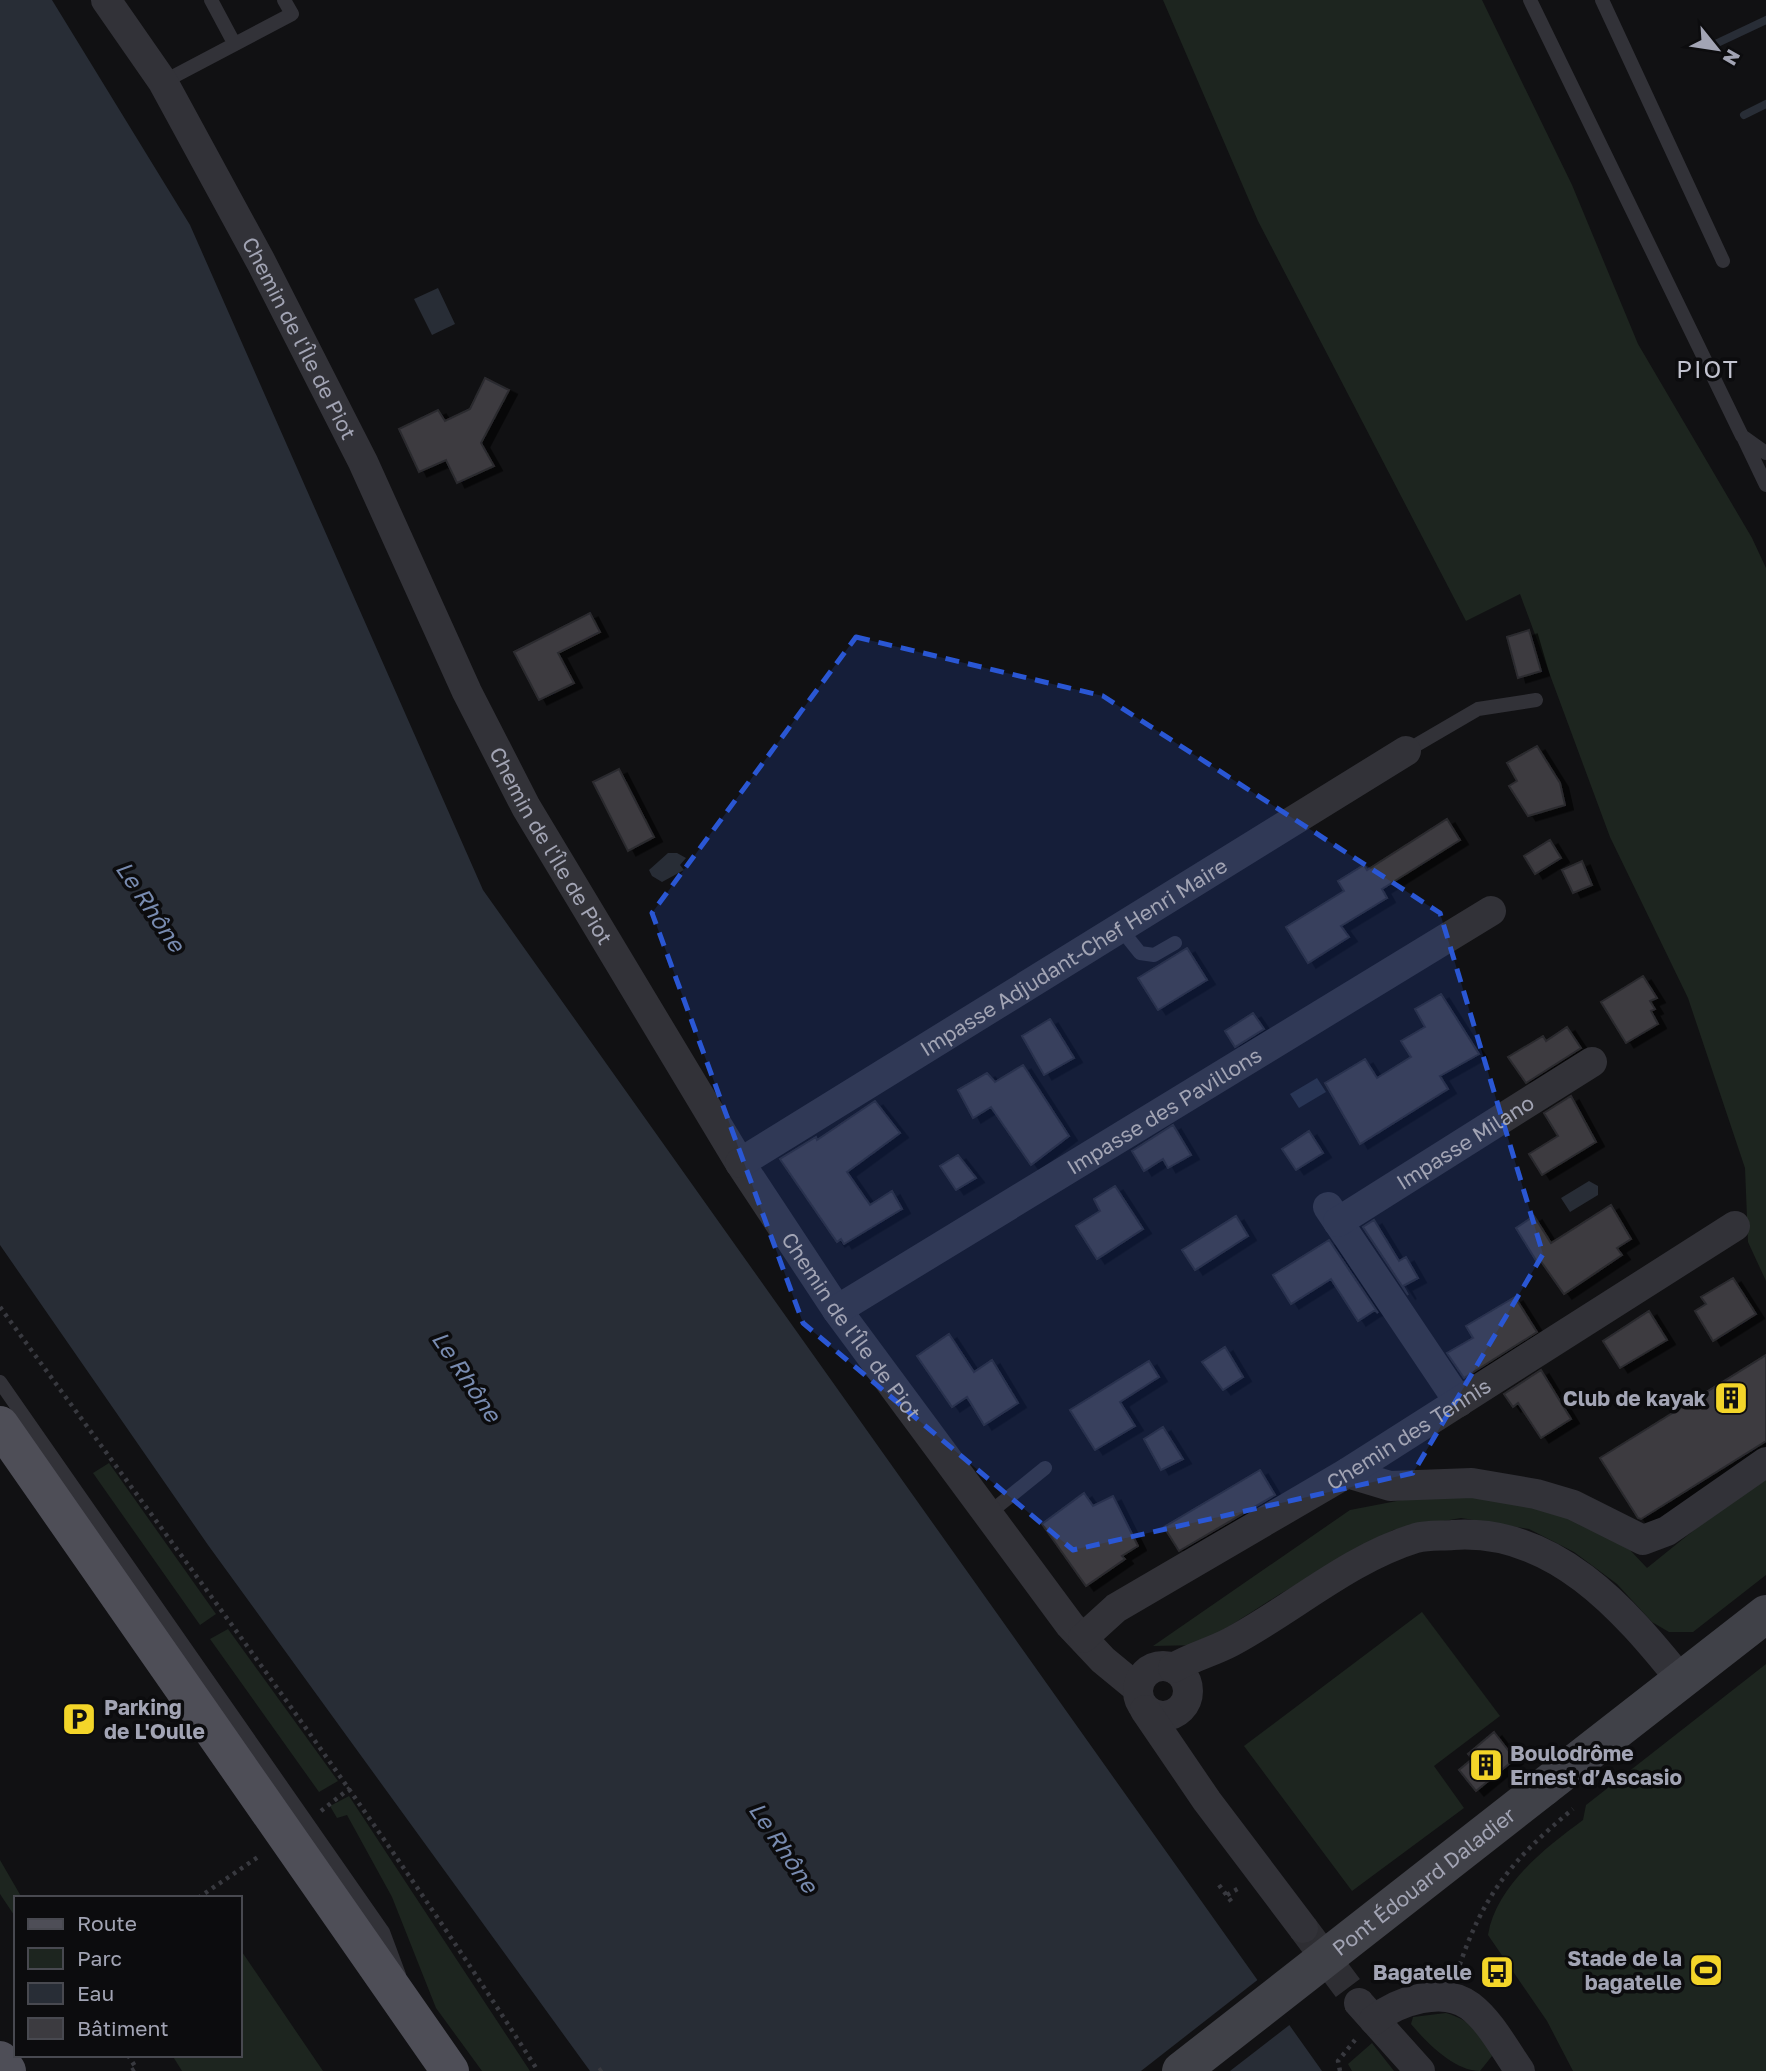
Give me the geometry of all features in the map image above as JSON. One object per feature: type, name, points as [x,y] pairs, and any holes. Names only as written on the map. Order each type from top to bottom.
[{"type":"main road","points":[[0,1425],[450,2071]]},
{"type":"main road","name":"Pont Édouard Daladier","points":[[1181,2071],[1766,1614]]},
{"type":"main road","points":[[0,2060],[7,2071]]},
{"type":"street","name":"Chemin de l'Île de Piot","points":[[106,0],[163,82],[261,262],[363,462],[467,692],[526,807],[740,1163],[837,1310],[1083,1638],[1103,1660],[1153,1683]]},
{"type":"street","name":"Impasse Adjudant-Chef Henri Maire","points":[[740,1163],[1406,751]]},
{"type":"street","name":"Impasse des Pavillons","points":[[837,1310],[1491,911]]},
{"type":"street","name":"Impasse Milano","points":[[1459,1402],[1333,1214],[1592,1062]]},
{"type":"street","name":"Chemin des Tennis","points":[[1083,1638],[1116,1608],[1347,1473],[1735,1226]]},
{"type":"street","points":[[1347,1473],[1390,1486],[1472,1483],[1536,1494],[1573,1505],[1643,1540],[1667,1531],[1766,1462]]},
{"type":"street","points":[[1153,1683],[1230,1643],[1375,1556],[1418,1538],[1464,1535],[1504,1539],[1537,1550],[1587,1580],[1611,1600],[1681,1680]]},
{"type":"street","points":[[1153,1683],[1160,1716],[1184,1701],[1230,1643]]},
{"type":"street","points":[[1153,1683],[1184,1679],[1184,1701],[1207,1801]]},
{"type":"street","points":[[1153,1683],[1207,1801],[1303,1928]]},
{"type":"street","points":[[1366,2011],[1386,2010],[1422,1998],[1450,1997],[1469,2005],[1485,2020],[1520,2071]]},
{"type":"street","points":[[1366,2011],[1416,2068]]},
{"type":"street","points":[[1495,2071],[1499,2057],[1496,2038]]},
{"type":"lane","points":[[211,0],[234,43]]},
{"type":"lane","points":[[163,82],[292,14],[284,0]]},
{"type":"lane","points":[[1530,0],[1766,485]]},
{"type":"lane","points":[[1602,0],[1723,261]]},
{"type":"lane","points":[[1742,436],[1766,453]]},
{"type":"lane","points":[[1406,751],[1478,709],[1536,700]]},
{"type":"lane","points":[[1120,928],[1140,953],[1154,954],[1175,943]]},
{"type":"lane","points":[[0,1382],[383,1932],[397,1964],[403,2001]]},
{"type":"lane","points":[[988,1514],[1045,1468]]},
{"type":"path","points":[[0,1307],[350,1788],[476,1973],[538,2071]]},
{"type":"path","points":[[319,1813],[350,1788]]},
{"type":"path","points":[[1450,1997],[1470,1935],[1493,1891],[1527,1846],[1581,1802]]},
{"type":"path","points":[[201,1896],[265,1852]]},
{"type":"path","points":[[1219,1885],[1234,1905]]},
{"type":"path","points":[[1340,2071],[1338,2061],[1366,2011]]},
{"type":"path","points":[[129,2057],[136,2068],[131,2071]]},
{"type":"highlighted area","points":[[856,637],[1103,696],[1440,913],[1543,1254],[1413,1473],[1073,1550],[803,1323],[652,913]]},
{"type":"green space","points":[[1163,0],[1482,0],[1572,185],[1638,344],[1752,538],[1766,568],[1766,1281],[1748,1242],[1745,1168],[1688,998],[1610,837],[1520,594],[1466,621],[1258,221]]},
{"type":"green space","points":[[109,1463],[216,1614],[200,1625],[93,1473]]},
{"type":"green space","points":[[1766,1472],[1766,1575],[1693,1632],[1669,1632],[1652,1622],[1617,1584],[1574,1552],[1529,1529],[1461,1518],[1393,1530],[1280,1594],[1200,1645],[1153,1646],[1350,1510],[1449,1491],[1556,1505],[1630,1550],[1647,1568]]},
{"type":"green space","points":[[1422,1612],[1500,1716],[1434,1766],[1464,1808],[1352,1891],[1244,1746]]},
{"type":"green space","points":[[228,1629],[338,1781],[319,1792],[210,1639]]},
{"type":"green space","points":[[1766,1664],[1766,2071],[1573,2071],[1547,2021],[1488,1935],[1501,1900],[1538,1856],[1583,1820],[1586,1805]]},
{"type":"green space","points":[[349,1796],[530,2071],[482,2071],[436,2008],[392,1897],[347,1815],[337,1818],[330,1806]]},
{"type":"green space","points":[[0,1860],[21,1896],[14,1896],[14,1915],[0,1894]]},
{"type":"green space","points":[[242,1952],[323,2071],[182,2071],[173,2057],[242,2057]]},
{"type":"green space","points":[[1446,2013],[1468,2023],[1486,2041],[1492,2056],[1480,2071],[1470,2070],[1451,2061],[1411,2024],[1413,2017]]},
{"type":"green space","points":[[1372,2043],[1394,2071],[1352,2071],[1348,2064]]},
{"type":"water","name":"Le Rhône","points":[[0,0],[52,0],[190,225],[483,890],[1322,2071],[590,2071],[208,1545],[0,1245]]},
{"type":"water","points":[[438,288],[455,324],[432,335],[414,299]]},
{"type":"water","points":[[668,853],[677,853],[686,858],[680,865],[684,870],[662,882],[652,876],[649,870]]},
{"type":"water","points":[[1317,1078],[1326,1092],[1299,1108],[1290,1094]]},
{"type":"water","points":[[1589,1181],[1598,1186],[1598,1195],[1570,1212],[1561,1198]]},
{"type":"pier","points":[[1260,1978],[1292,2023],[1230,2071],[1141,2071]]},
{"type":"building","points":[[485,378],[509,390],[481,443],[494,466],[457,483],[446,460],[419,472],[399,429],[438,410],[445,421],[470,409]]},
{"type":"building","points":[[590,613],[600,632],[558,653],[574,683],[539,700],[514,652]]},
{"type":"building","points":[[1529,630],[1541,671],[1518,678],[1507,637]]},
{"type":"building","points":[[1537,746],[1560,783],[1565,805],[1528,816],[1509,786],[1517,781],[1507,763]]},
{"type":"building","points":[[619,769],[654,837],[628,851],[593,782]]},
{"type":"building","points":[[1447,819],[1460,840],[1382,889],[1387,898],[1341,926],[1349,937],[1308,963],[1286,927],[1344,891],[1338,881],[1364,865],[1367,870]]},
{"type":"building","points":[[1550,840],[1561,858],[1535,874],[1524,856]]},
{"type":"building","points":[[1582,861],[1592,885],[1573,893],[1562,870]]},
{"type":"building","points":[[1187,948],[1207,980],[1158,1010],[1138,978]]},
{"type":"building","points":[[1643,976],[1657,998],[1650,1001],[1655,1009],[1651,1011],[1658,1024],[1626,1043],[1601,1002]]},
{"type":"building","points":[[1441,994],[1479,1054],[1440,1076],[1448,1089],[1360,1144],[1325,1083],[1365,1059],[1377,1078],[1411,1057],[1401,1041],[1425,1027],[1415,1009]]},
{"type":"building","points":[[1253,1013],[1264,1029],[1235,1047],[1225,1031]]},
{"type":"building","points":[[1050,1019],[1074,1058],[1044,1075],[1022,1036]]},
{"type":"building","points":[[1567,1027],[1581,1048],[1526,1083],[1508,1057],[1543,1036],[1546,1041]]},
{"type":"building","points":[[1023,1065],[1069,1136],[1031,1165],[991,1107],[973,1118],[958,1090],[987,1073],[995,1082]]},
{"type":"building","points":[[1571,1096],[1596,1142],[1542,1175],[1529,1154],[1558,1136],[1544,1113]]},
{"type":"building","points":[[875,1101],[900,1133],[847,1172],[870,1205],[892,1191],[902,1209],[844,1244],[841,1239],[837,1242],[780,1159],[816,1137],[817,1140]]},
{"type":"building","points":[[1173,1125],[1191,1155],[1168,1168],[1163,1159],[1144,1171],[1132,1151]]},
{"type":"building","points":[[1309,1131],[1323,1153],[1296,1170],[1282,1149]]},
{"type":"building","points":[[958,1155],[976,1178],[956,1190],[940,1166]]},
{"type":"building","points":[[1115,1186],[1143,1229],[1097,1259],[1076,1226],[1100,1211],[1094,1199]]},
{"type":"building","points":[[1611,1205],[1631,1239],[1617,1248],[1622,1255],[1564,1294],[1540,1260],[1537,1262],[1516,1228],[1534,1216],[1551,1243]]},
{"type":"building","points":[[1236,1216],[1248,1236],[1195,1270],[1182,1250]]},
{"type":"building","points":[[1374,1220],[1399,1261],[1406,1257],[1418,1278],[1403,1286],[1408,1295],[1363,1227]]},
{"type":"building","points":[[1329,1240],[1378,1313],[1375,1310],[1358,1321],[1331,1279],[1291,1304],[1273,1275]]},
{"type":"building","points":[[1733,1278],[1756,1314],[1713,1341],[1695,1311],[1706,1304],[1701,1297]]},
{"type":"building","points":[[1515,1297],[1537,1332],[1464,1378],[1447,1353],[1473,1338],[1466,1326]]},
{"type":"building","points":[[1649,1311],[1667,1340],[1620,1368],[1603,1341]]},
{"type":"building","points":[[949,1334],[974,1372],[992,1360],[1018,1403],[984,1425],[967,1397],[952,1407],[917,1356]]},
{"type":"building","points":[[1225,1347],[1243,1377],[1223,1390],[1202,1362]]},
{"type":"building","name":"Club de kayak","points":[[1766,1355],[1766,1441],[1641,1519],[1638,1518],[1600,1458]]},
{"type":"building","points":[[1149,1361],[1159,1377],[1120,1402],[1135,1426],[1095,1450],[1070,1410]]},
{"type":"building","points":[[1541,1370],[1571,1419],[1541,1438],[1518,1403],[1513,1407],[1504,1394]]},
{"type":"building","points":[[1163,1427],[1183,1459],[1161,1470],[1144,1439]]},
{"type":"building","points":[[1260,1470],[1275,1495],[1179,1551],[1164,1527]]},
{"type":"building","points":[[1084,1493],[1093,1506],[1113,1496],[1138,1546],[1122,1556],[1125,1559],[1086,1586],[1042,1524]]},
{"type":"building","name":"Boulodrôme Ernest d’Ascasio","points":[[1494,1732],[1515,1759],[1476,1791],[1459,1770],[1472,1759],[1468,1754]]},
{"type":"waterway","points":[[1709,47],[1766,20]]},
{"type":"waterway","points":[[1744,115],[1766,104]]},
{"type":"tunnel","points":[[1303,1928],[1359,2003]]},
{"type":"place","name":"Club de kayak","points":[[1731,1398]]},
{"type":"place","name":"Parking de L'Oulle","points":[[79,1719]]},
{"type":"place","name":"Boulodrôme Ernest d’Ascasio","points":[[1486,1765]]},
{"type":"place","name":"Stade de la bagatelle","points":[[1706,1970]]},
{"type":"place","name":"Bagatelle","points":[[1497,1972]]},
{"type":"district","name":"PIOT","points":[[1708,368]]}]
